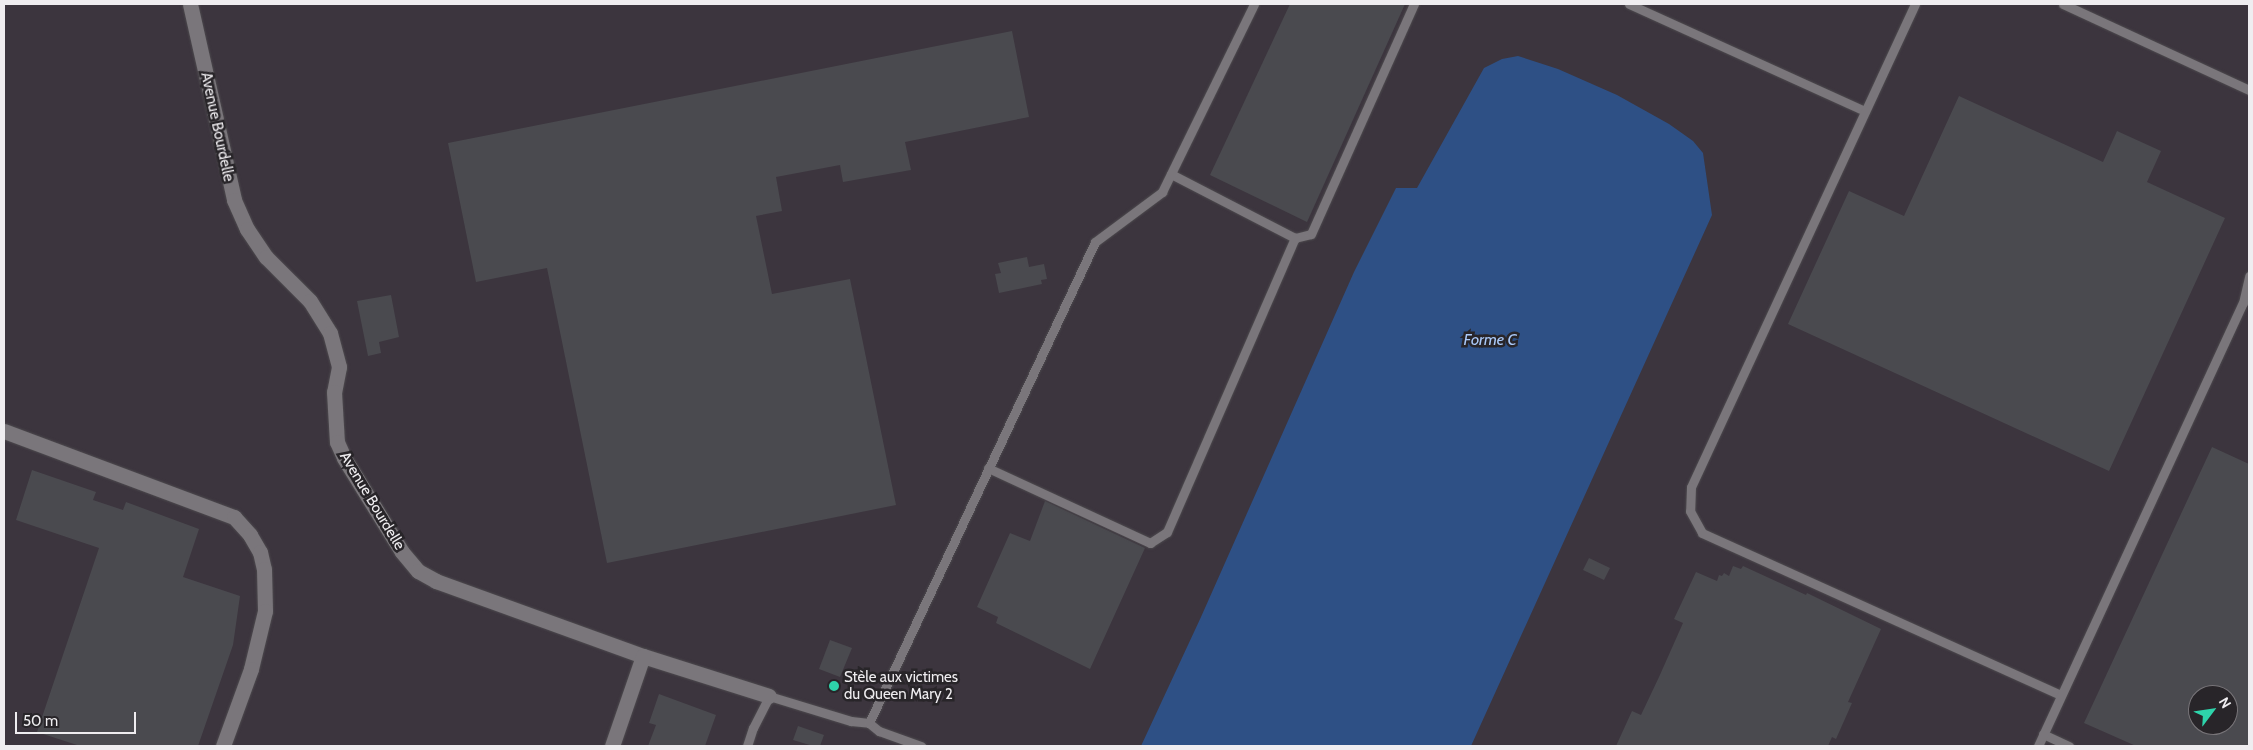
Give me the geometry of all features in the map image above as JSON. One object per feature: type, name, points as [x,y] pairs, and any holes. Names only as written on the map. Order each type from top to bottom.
[{"type":"street","name":"Avenue Bourdelle","points":[[190,4],[234,200],[247,229],[266,257],[310,301],[330,333],[339,366],[334,392],[337,442],[344,458],[402,552],[418,571],[436,581],[643,656],[769,696]]},
{"type":"street","points":[[4,431],[234,517],[250,535],[260,552],[264,569],[265,610],[250,669],[223,746]]},
{"type":"street","points":[[612,746],[643,656]]},
{"type":"lane","points":[[869,723],[1095,242],[1162,192],[1254,4]]},
{"type":"lane","points":[[1171,174],[1295,238],[1311,234],[1414,4]]},
{"type":"lane","points":[[1628,4],[1865,110]]},
{"type":"lane","points":[[1915,4],[1691,487],[1690,511],[1702,533],[2060,696]]},
{"type":"lane","points":[[2063,4],[2249,90]]},
{"type":"lane","points":[[988,468],[1150,543],[1167,532],[1295,238]]},
{"type":"lane","points":[[2038,746],[2243,303],[2249,276]]},
{"type":"lane","points":[[747,746],[753,728],[769,696],[845,719],[869,723],[879,731],[921,746]]},
{"type":"lane","points":[[2043,734],[2069,746]]},
{"type":"shaded area","points":[[4,4],[2249,4],[2249,746],[4,746]]},
{"type":"water","name":"Forme C","points":[[1518,56],[1558,69],[1617,95],[1669,124],[1693,141],[1703,153],[1712,215],[1471,746],[1141,746],[1201,617],[1354,272],[1396,188],[1417,188],[1484,68],[1502,59]]},
{"type":"building","points":[[1290,4],[1405,4],[1307,222],[1210,175]]},
{"type":"building","points":[[1012,31],[1029,117],[905,142],[911,170],[843,182],[840,165],[776,177],[782,211],[756,216],[772,294],[850,279],[896,505],[607,563],[547,268],[476,282],[448,143]]},
{"type":"building","points":[[1959,96],[2103,162],[2117,131],[2161,151],[2147,182],[2225,218],[2109,471],[1788,324],[1849,191],[1904,216]]},
{"type":"building","points":[[1027,257],[1029,267],[1044,264],[1047,279],[1041,280],[1042,284],[999,293],[995,274],[1001,273],[998,263]]},
{"type":"building","points":[[391,295],[399,337],[379,342],[381,353],[368,356],[357,301]]},
{"type":"building","points":[[2212,447],[2249,464],[2249,746],[2136,746],[2084,723]]},
{"type":"building","points":[[32,470],[96,492],[93,500],[123,510],[126,502],[199,529],[183,577],[240,596],[233,645],[198,746],[80,746],[37,732],[99,548],[16,520]]},
{"type":"building","points":[[1045,501],[1145,548],[1090,669],[996,623],[998,617],[977,607],[1010,533],[1030,541]]},
{"type":"building","points":[[1589,558],[1610,568],[1604,580],[1583,570]]},
{"type":"building","points":[[1733,566],[1741,569],[1743,566],[1806,595],[1807,593],[1881,629],[1848,702],[1852,703],[1836,739],[1832,737],[1828,746],[1616,746],[1632,711],[1641,715],[1659,677],[1683,623],[1674,619],[1696,572],[1717,581],[1719,575],[1722,576],[1724,573],[1729,576]]},
{"type":"building","points":[[830,640],[852,648],[840,677],[819,669]]},
{"type":"building","points":[[659,694],[716,715],[705,746],[648,746],[656,725],[649,723]]},
{"type":"building","points":[[798,726],[824,735],[820,746],[813,746],[793,740]]},
{"type":"place","name":"Stèle aux victimes du Queen Mary 2","points":[[834,686]]}]
